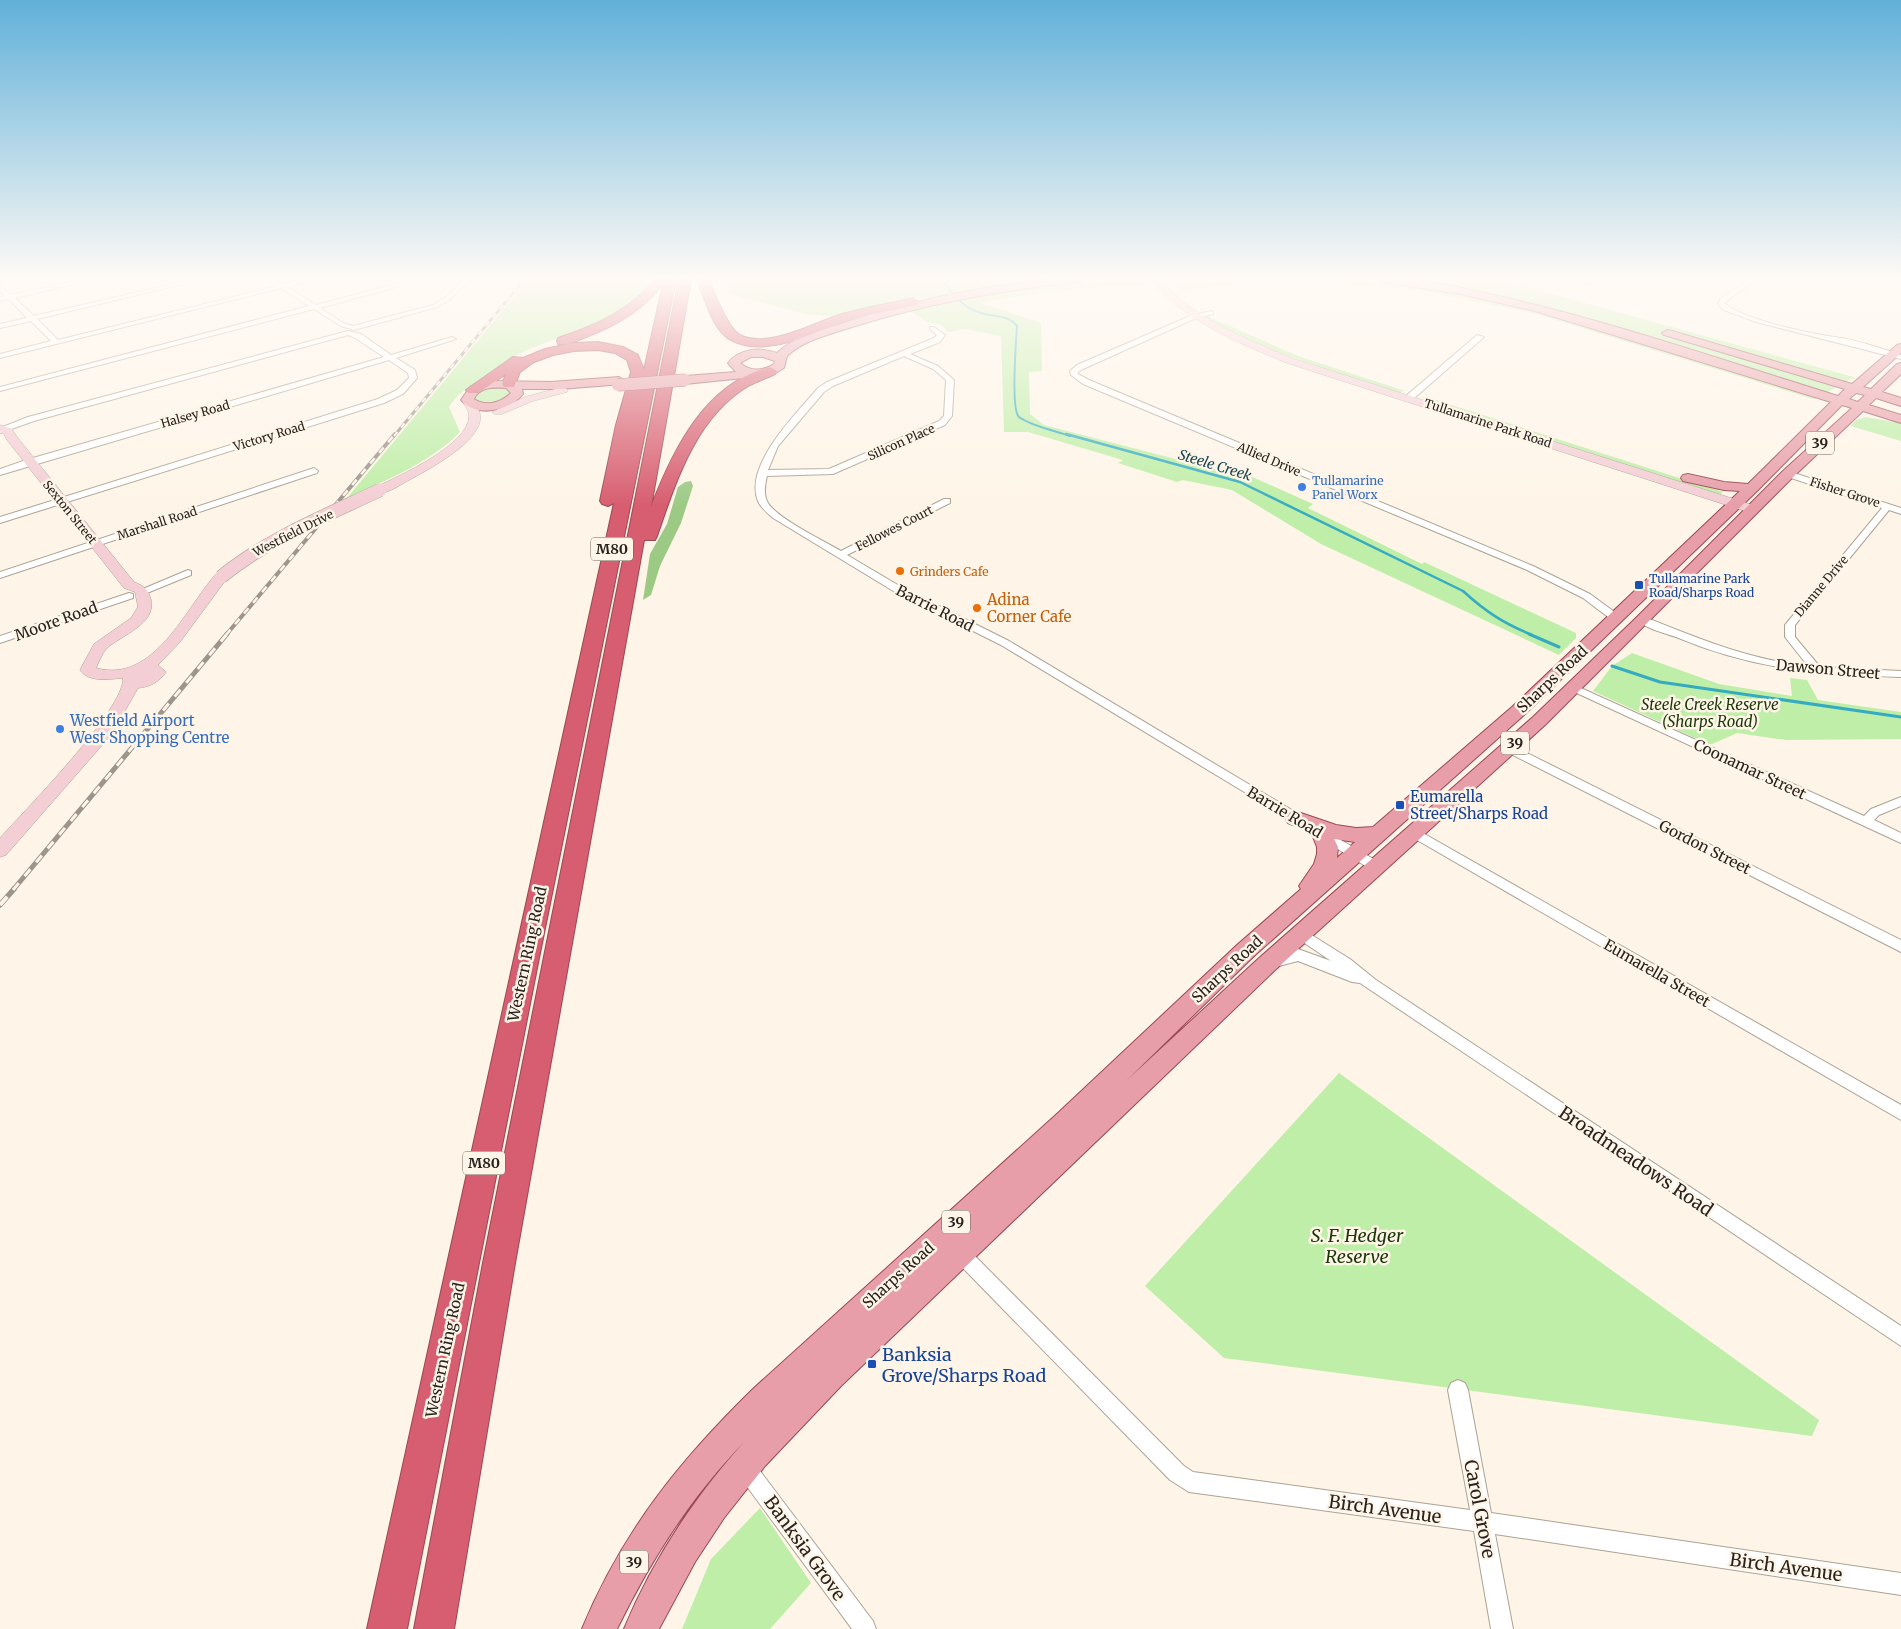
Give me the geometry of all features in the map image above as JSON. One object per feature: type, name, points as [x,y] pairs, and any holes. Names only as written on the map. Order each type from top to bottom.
[{"type":"highway","points":[[471,396],[505,368],[527,355]]},
{"type":"highway","points":[[509,385],[510,376],[513,372],[528,360],[541,355]]},
{"type":"highway","points":[[581,697],[594,585],[608,496],[638,365],[631,355]]},
{"type":"highway","name":"Western Ring Road","points":[[387,1629],[654,355]]},
{"type":"highway","name":"Western Ring Road","points":[[434,1629],[499,1263],[630,562],[643,506],[671,355]]},
{"type":"highway","points":[[598,734],[632,615],[645,552],[673,470],[701,421],[727,394],[747,380],[764,372]]},
{"type":"main road","points":[[685,378],[725,367],[749,355]]},
{"type":"main road","points":[[767,355],[774,356],[780,360]]},
{"type":"main road","points":[[497,412],[487,406],[476,406],[471,396],[492,384],[549,386],[619,383],[764,372],[780,365],[782,355]]},
{"type":"main road","points":[[1692,355],[1816,393],[1840,401],[1857,410],[1901,420]]},
{"type":"main road","points":[[1741,355],[1792,370],[1857,385],[1874,394],[1898,401]]},
{"type":"main road","name":"Sharps Road","points":[[1302,934],[1539,721],[1643,620],[1819,420],[1857,385],[1894,355]]},
{"type":"main road","points":[[735,361],[734,364],[739,369],[764,372]]},
{"type":"main road","points":[[1897,373],[1893,395],[1898,401]]},
{"type":"main road","name":"Sharps Road","points":[[641,1629],[657,1597],[712,1506],[783,1422],[830,1375],[960,1254],[1256,958],[1290,912],[1518,711],[1717,521],[1788,474],[1897,373]]},
{"type":"main road","points":[[497,412],[530,395],[619,383]]},
{"type":"main road","points":[[497,412],[517,394],[516,389],[509,385]]},
{"type":"main road","points":[[1816,393],[1820,400],[1819,420]]},
{"type":"main road","points":[[1688,478],[1724,486],[1748,500]]},
{"type":"main road","points":[[1708,494],[1716,503],[1717,521]]},
{"type":"main road","points":[[1612,622],[1619,628],[1627,620],[1643,620]]},
{"type":"main road","points":[[1518,711],[1539,721]]},
{"type":"main road","points":[[1295,818],[1345,835],[1359,837],[1379,834]]},
{"type":"main road","points":[[1290,912],[1324,867],[1328,853],[1328,844],[1320,833]]},
{"type":"main road","points":[[1256,958],[1289,933],[1302,934]]},
{"type":"main road","name":"Sharps Road","points":[[599,1629],[626,1574],[674,1498],[721,1442],[811,1355],[1074,1114],[1256,958]]},
{"type":"street","points":[[0,389],[130,355]]},
{"type":"street","points":[[3,431],[31,419],[261,355]]},
{"type":"street","name":"Halsey Road","points":[[0,472],[397,355]]},
{"type":"street","name":"Barrie Road","points":[[903,355],[841,378],[821,390],[774,445],[764,473],[760,496],[765,506],[776,516],[899,590],[1005,643],[1377,867]]},
{"type":"street","name":"Silicon Place","points":[[764,473],[830,472],[942,423],[948,416],[950,380],[944,373],[908,355]]},
{"type":"street","name":"Allied Drive","points":[[1107,355],[1080,367],[1074,372],[1075,375],[1095,386],[1524,565],[1592,598],[1608,609],[1612,622]]},
{"type":"street","name":"Tullamarine Park Road","points":[[1279,355],[1688,478]]},
{"type":"street","name":"Tullamarine Park Road","points":[[1300,355],[1708,494],[1748,500]]},
{"type":"street","points":[[1413,395],[1459,355]]},
{"type":"street","name":"Victory Road","points":[[0,520],[394,396],[411,381],[413,374],[390,357]]},
{"type":"street","name":"Westfield Drive","points":[[457,445],[474,422],[471,396]]},
{"type":"street","name":"Westfield Drive","points":[[0,850],[105,731],[143,676],[208,591],[221,577],[241,560],[272,541],[424,467],[473,436],[497,412]]},
{"type":"street","name":"Sexton Street","points":[[3,431],[135,593]]},
{"type":"street","name":"Marshall Road","points":[[0,575],[314,470]]},
{"type":"street","name":"Fisher Grove","points":[[1788,474],[1901,510]]},
{"type":"street","name":"Fellowes Court","points":[[840,555],[947,501]]},
{"type":"street","name":"Dianne Drive","points":[[1817,670],[1790,637],[1790,624],[1888,506]]},
{"type":"street","name":"Moore Road","points":[[0,640],[188,573]]},
{"type":"street","points":[[135,593],[144,610],[140,616],[102,644],[95,653],[88,668],[89,672],[143,676]]},
{"type":"street","name":"Allied Drive","points":[[1592,598],[1630,605]]},
{"type":"street","name":"Dawson Street","points":[[1643,620],[1724,652],[1767,664],[1817,670],[1901,674]]},
{"type":"street","name":"Coonamar Street","points":[[1572,687],[1901,838]]},
{"type":"street","name":"Gordon Street","points":[[1509,748],[1901,946]]},
{"type":"street","points":[[1865,822],[1870,814],[1901,801]]},
{"type":"street","name":"Eumarella Street","points":[[1414,833],[1901,1113]]},
{"type":"street","name":"Broadmeadows Road","points":[[1302,934],[1345,963],[1371,984],[1901,1337]]},
{"type":"street","name":"Broadmeadows Road","points":[[1256,958],[1283,958],[1298,955],[1371,984]]},
{"type":"street","name":"Birch Avenue","points":[[960,1254],[1177,1473],[1189,1482],[1482,1522],[1901,1584]]},
{"type":"street","name":"Carol Grove","points":[[1458,1390],[1502,1629]]},
{"type":"street","name":"Banksia Grove","points":[[744,1466],[865,1629]]},
{"type":"green space","points":[[466,355],[517,355],[466,389],[449,407],[460,432],[448,443],[422,462],[347,498]]},
{"type":"green space","points":[[1002,355],[1042,355],[1042,371],[1029,372],[1030,414],[1044,425],[1222,471],[1230,467],[1313,504],[1308,508],[1422,564],[1424,562],[1576,633],[1576,638],[1559,655],[1321,544],[1232,490],[1183,480],[1177,482],[1118,463],[1123,460],[1028,432],[1004,432]]},
{"type":"green space","points":[[1286,355],[1296,355],[1405,391],[1399,392]]},
{"type":"green space","points":[[1670,355],[1774,355],[1857,378],[1851,379],[1815,399]]},
{"type":"green space","points":[[490,387],[508,388],[514,392],[500,402],[495,403],[483,403],[473,399],[479,391]]},
{"type":"green space","points":[[1427,397],[1723,492],[1718,496],[1422,398]]},
{"type":"green space","points":[[1866,417],[1901,423],[1901,441],[1851,426],[1856,420]]},
{"type":"green space","points":[[691,481],[693,486],[681,523],[660,566],[651,595],[643,600],[650,554],[667,524],[678,487],[685,482]]},
{"type":"green space","name":"Steele Creek Reserve (Sharps Road)","points":[[1632,653],[1719,684],[1792,696],[1790,678],[1807,680],[1818,700],[1901,712],[1901,739],[1786,740],[1737,733],[1710,745],[1593,691],[1612,666]]},
{"type":"green space","name":"S. F. Hedger Reserve","points":[[1339,1073],[1819,1420],[1812,1436],[1224,1358],[1145,1286]]},
{"type":"green space","points":[[760,1508],[811,1583],[770,1629],[682,1629],[711,1559]]},
{"type":"waterway","name":"Steele Creek","points":[[1015,355],[1015,402],[1019,417],[1037,426],[1070,436]]},
{"type":"waterway","name":"Steele Creek","points":[[1066,434],[1240,482],[1463,591],[1495,616],[1532,635]]},
{"type":"waterway","name":"Steele Creek","points":[[1529,634],[1559,647]]},
{"type":"waterway","points":[[1612,666],[1660,682],[1901,717]]},
{"type":"railway","points":[[394,436],[462,355]]},
{"type":"railway","points":[[226,635],[395,434]]},
{"type":"railway","points":[[13,890],[227,634]]},
{"type":"railway","points":[[0,905],[14,889]]},
{"type":"place","name":"Tullamarine Panel Worx","points":[[1302,487]]},
{"type":"place","name":"Grinders Cafe","points":[[900,571]]},
{"type":"place","name":"Tullamarine Park Road/Sharps Road","points":[[1639,585]]},
{"type":"place","name":"Adina Corner Cafe","points":[[977,608]]},
{"type":"place","name":"Westfield Airport West Shopping Centre","points":[[60,729]]},
{"type":"place","name":"Eumarella Street/Sharps Road","points":[[1400,805]]},
{"type":"place","name":"Banksia Grove/Sharps Road","points":[[872,1364]]}]
